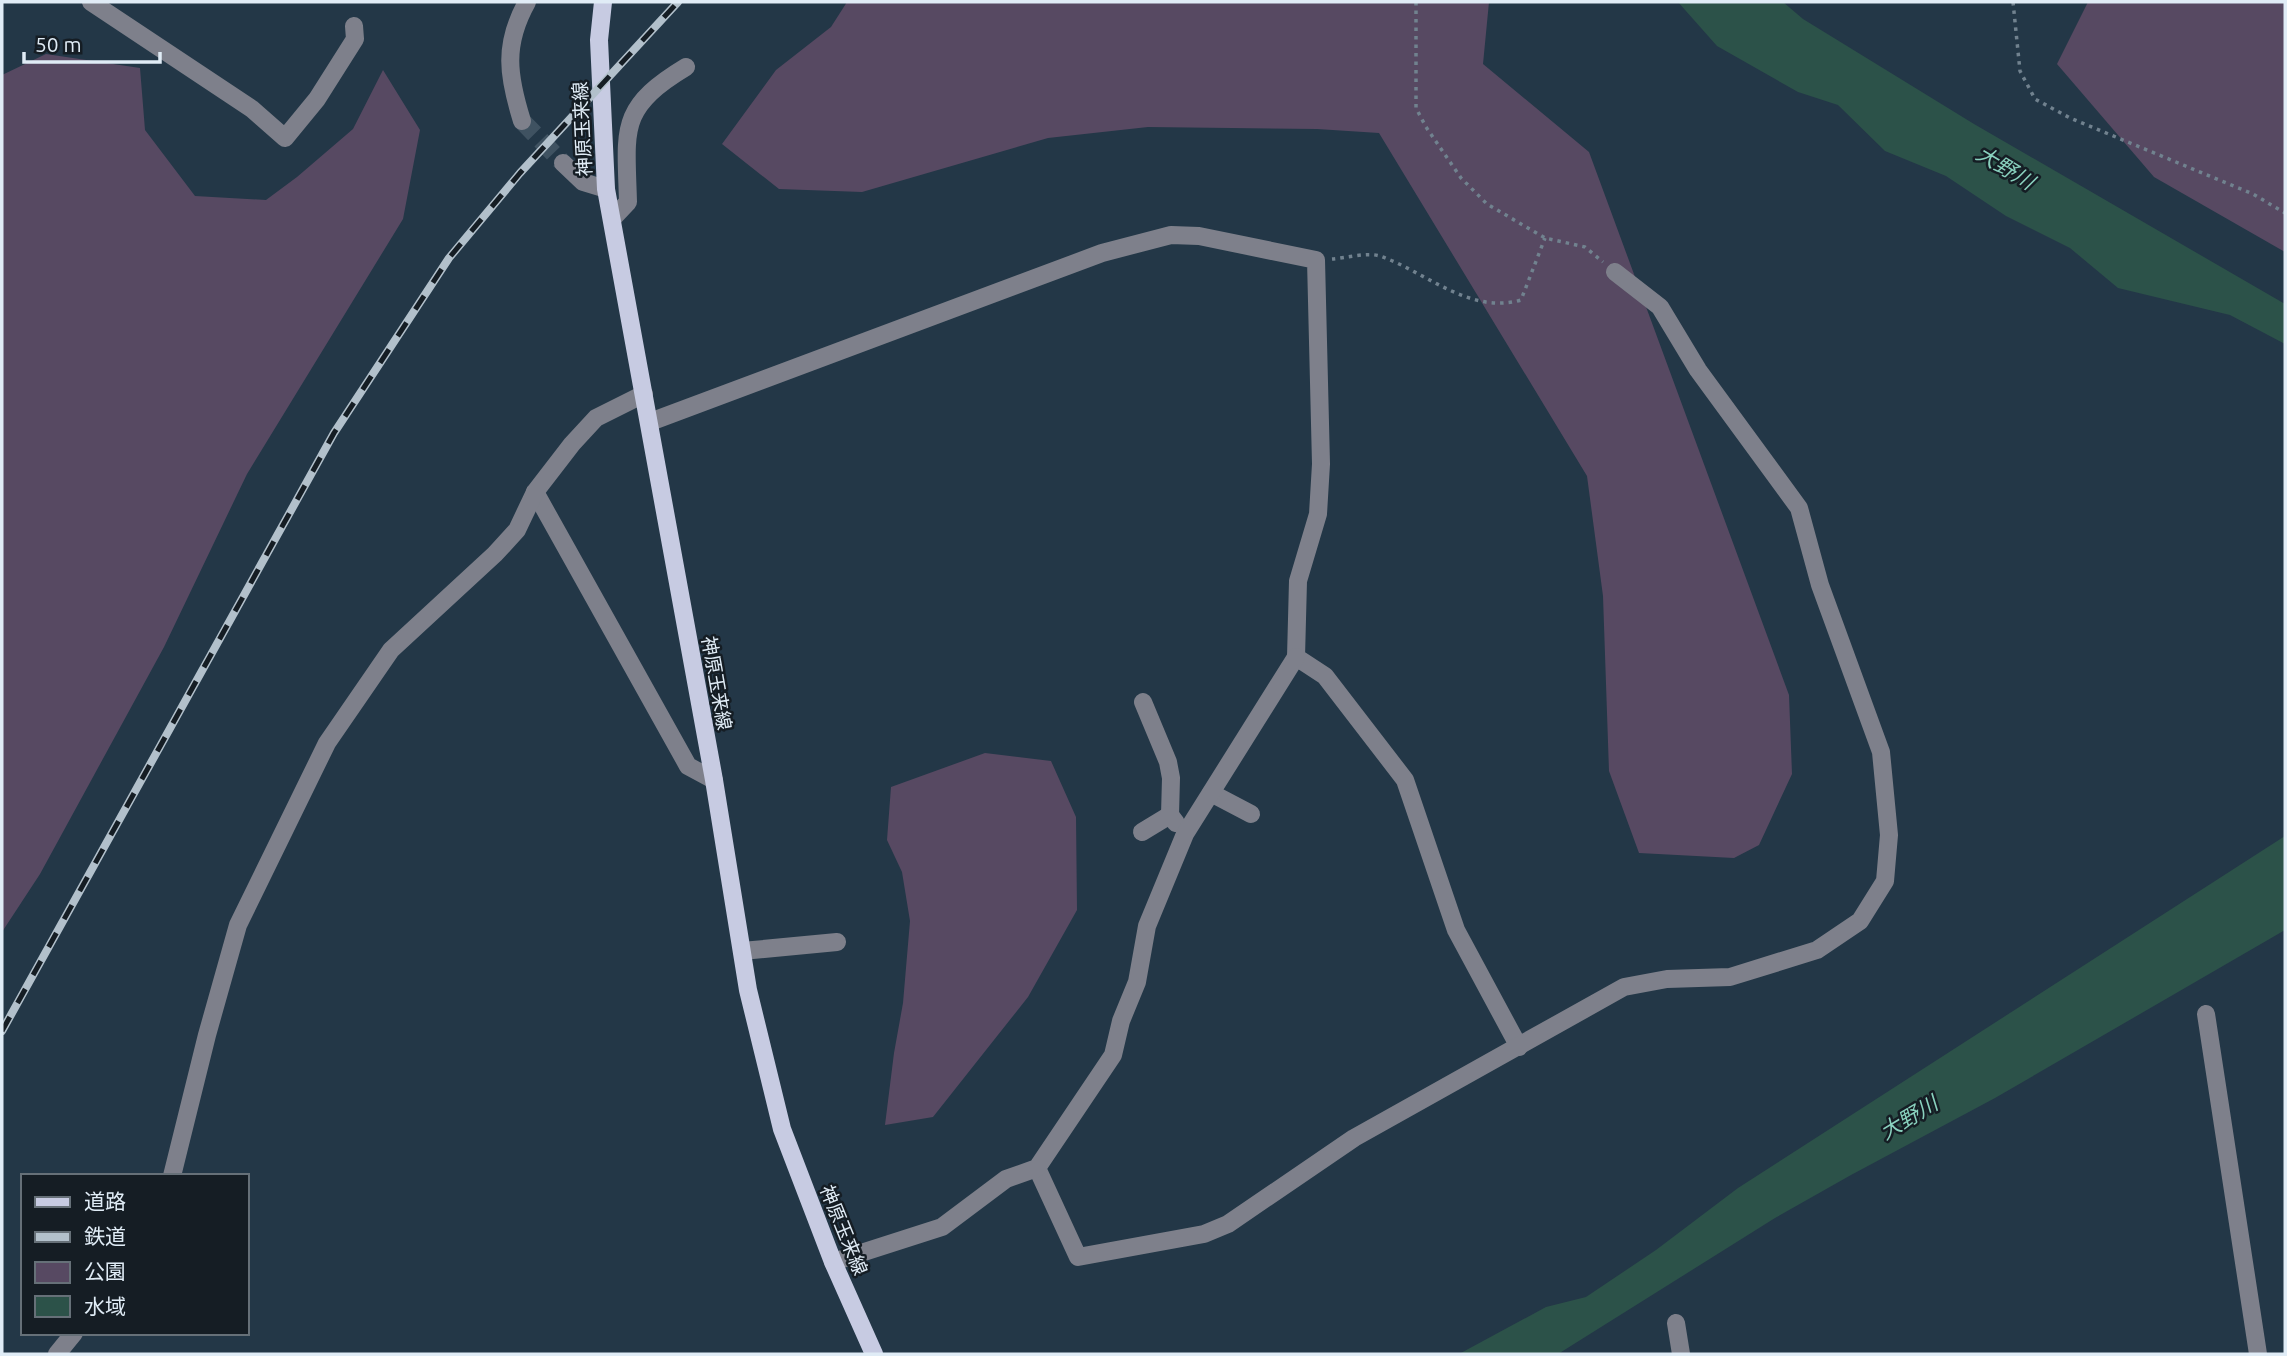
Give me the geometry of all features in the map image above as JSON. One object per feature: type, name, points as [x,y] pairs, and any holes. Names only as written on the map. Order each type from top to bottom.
[{"type":"main road","name":"神原玉来線","points":[[603,2],[599,40],[606,189],[714,780],[748,990],[782,1129],[832,1262],[874,1354]]},
{"type":"street","points":[[91,2],[252,109],[285,138],[317,99],[355,38],[354,26]]},
{"type":"street","points":[[522,121],[509,66],[511,40],[527,2]]},
{"type":"street","points":[[612,219],[628,202],[625,148],[630,121],[642,99],[663,81],[686,67]]},
{"type":"street","points":[[563,163],[583,182],[606,189]]},
{"type":"street","points":[[650,422],[1102,253],[1171,235],[1199,236],[1316,260],[1321,464],[1318,514],[1298,581],[1296,657],[1185,834],[1147,926],[1137,982],[1121,1021],[1113,1055],[1037,1168],[1006,1179],[942,1227],[832,1262]]},
{"type":"street","points":[[1037,1168],[1078,1257],[1204,1234],[1228,1224],[1354,1138],[1625,987],[1667,979],[1730,977],[1817,950],[1860,920],[1885,881],[1889,835],[1881,752],[1819,585],[1799,508],[1698,370],[1660,307],[1615,272]]},
{"type":"street","points":[[172,1174],[206,1035],[238,925],[327,743],[391,650],[495,554],[517,530],[535,492],[572,444],[596,418],[644,394]]},
{"type":"street","points":[[535,492],[688,766],[714,780]]},
{"type":"street","points":[[1296,657],[1325,676],[1405,780],[1456,930],[1518,1047]]},
{"type":"street","points":[[1143,702],[1168,762],[1171,778],[1170,816],[1185,834]]},
{"type":"street","points":[[1211,793],[1251,814]]},
{"type":"street","points":[[1142,832],[1170,816]]},
{"type":"street","points":[[742,951],[837,942]]},
{"type":"street","points":[[2206,1014],[2258,1354]]},
{"type":"street","points":[[1676,1323],[1681,1354]]},
{"type":"street","points":[[57,1354],[72,1335]]},
{"type":"path","points":[[1416,2],[1416,108],[1461,178],[1487,204],[1545,238],[1585,247],[1615,272]]},
{"type":"path","points":[[2013,2],[2020,71],[2035,99],[2070,118],[2253,194],[2285,213]]},
{"type":"path","points":[[1316,260],[1378,255],[1474,300],[1503,306],[1521,300],[1545,238]]},
{"type":"green space","points":[[847,2],[1489,2],[1483,64],[1589,152],[1789,695],[1792,774],[1759,845],[1734,858],[1639,853],[1609,771],[1603,596],[1587,476],[1379,133],[1317,129],[1148,127],[1048,138],[862,192],[779,189],[722,144],[776,70],[831,27]]},
{"type":"green space","points":[[2088,2],[2285,2],[2285,252],[2154,177],[2057,64]]},
{"type":"green space","points":[[46,54],[140,68],[145,130],[195,196],[266,200],[353,129],[383,70],[420,130],[403,219],[247,474],[164,647],[40,874],[2,932],[2,75]]},
{"type":"green space","points":[[985,753],[1051,761],[1076,817],[1077,910],[1028,997],[933,1117],[885,1125],[903,1003],[910,921],[902,872],[887,840],[891,787]]},
{"type":"water","name":"大野川","points":[[1678,2],[1783,2],[1803,19],[1974,124],[2285,304],[2285,344],[2230,315],[2118,288],[2070,248],[2006,216],[1946,176],[1885,151],[1838,105],[1798,92],[1717,46]]},
{"type":"water","name":"大野川","points":[[2285,836],[2285,930],[1995,1098],[1775,1218],[1558,1354],[1459,1354],[1546,1307],[1586,1297],[1656,1250],[1738,1188]]},
{"type":"tunnel","points":[[522,121],[563,163]]},
{"type":"railway","points":[[2,1031],[334,433],[449,258],[520,173],[678,2]]}]
